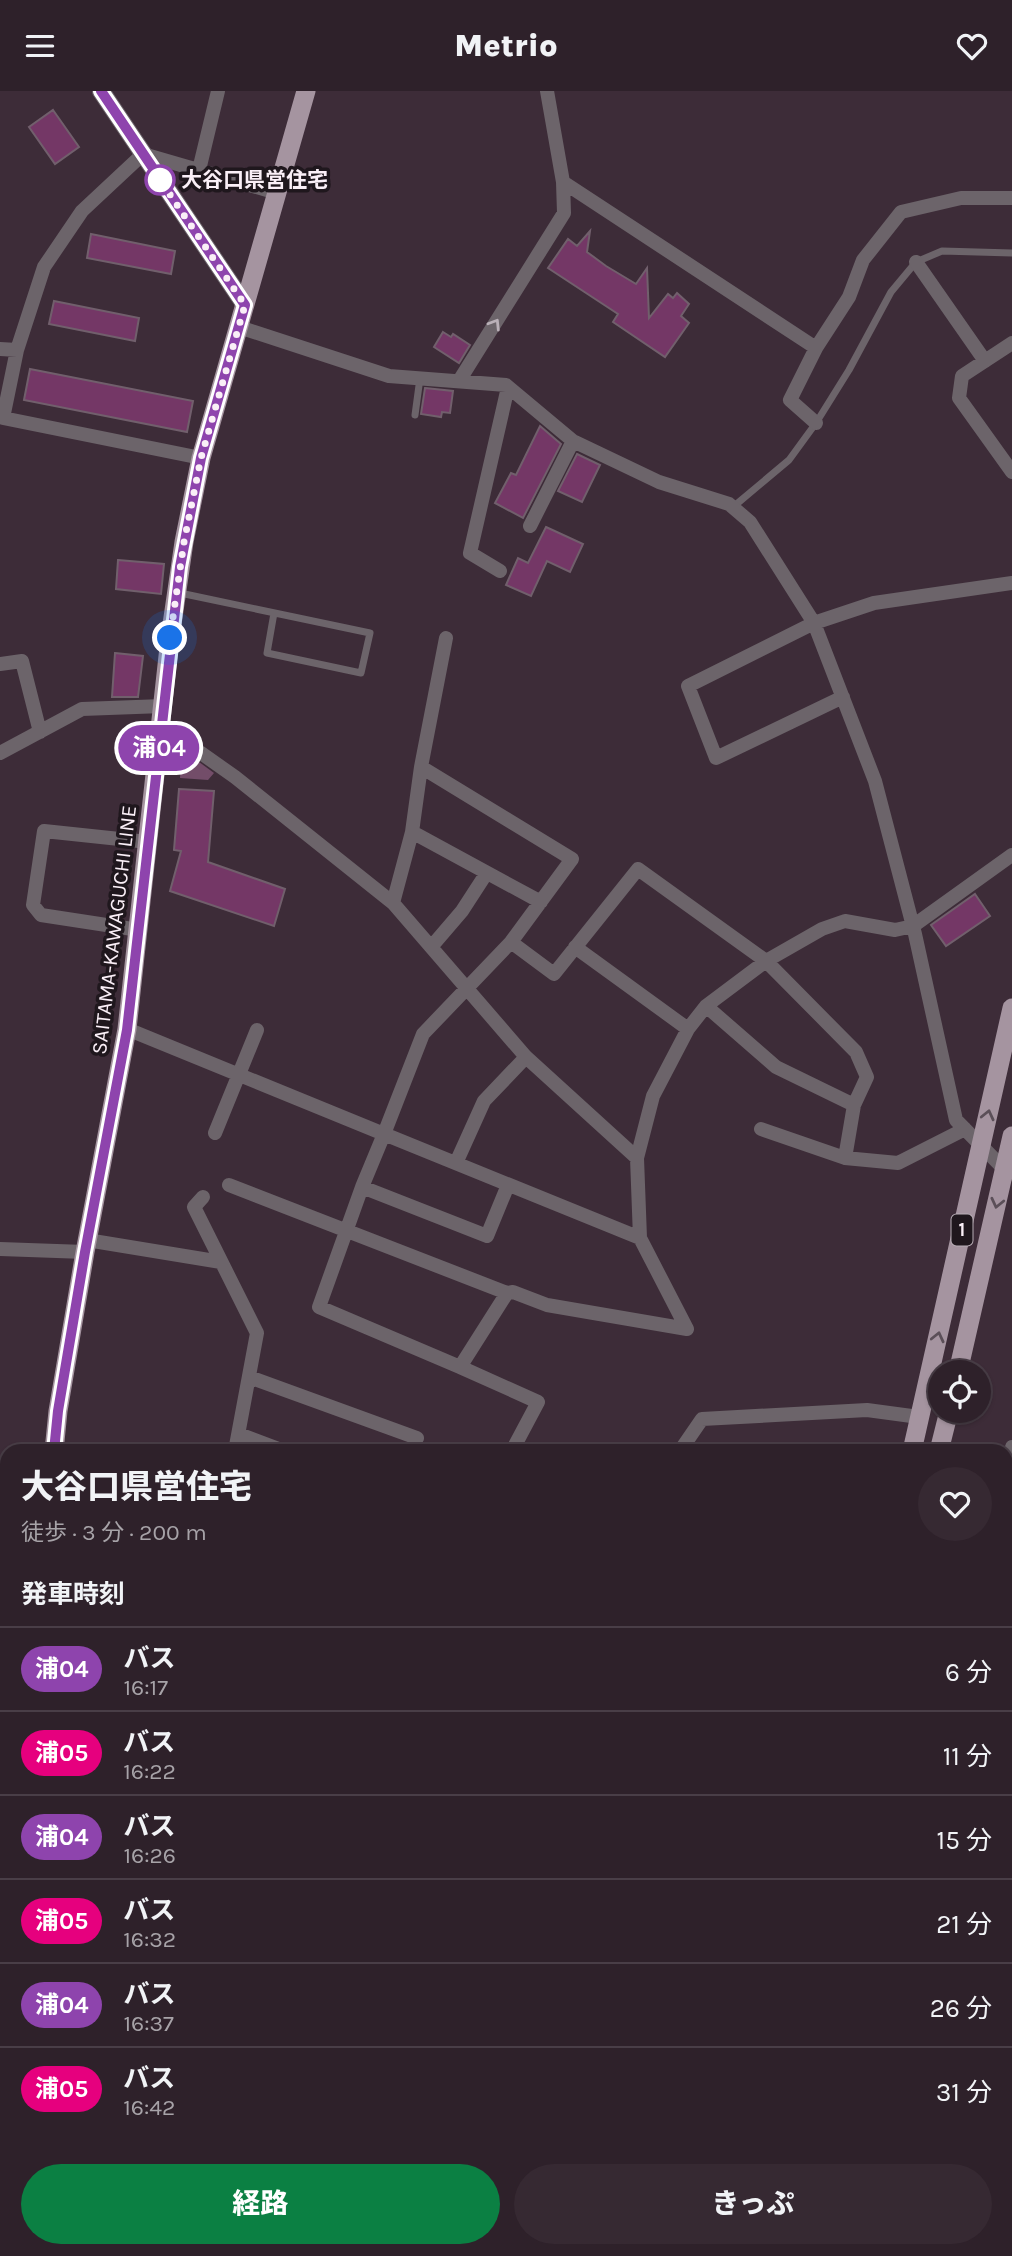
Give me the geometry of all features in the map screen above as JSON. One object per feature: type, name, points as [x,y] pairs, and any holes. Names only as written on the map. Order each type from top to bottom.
[{"type":"main road","name":"SAITAMA-KAWAGUCHI LINE","points":[[55,1444],[86,1246],[127,1030],[176,592],[201,458],[306,91]]},
{"type":"main road","name":"1","points":[[913,1444],[1012,1008]]},
{"type":"main road","name":"1","points":[[961,1360],[1008,1173],[1012,1136]]},
{"type":"main road","points":[[941,1444],[945,1423]]},
{"type":"street","points":[[101,91],[245,305]]},
{"type":"street","points":[[199,170],[218,91]]},
{"type":"street","points":[[459,381],[564,213],[563,182],[547,91]]},
{"type":"street","points":[[143,154],[277,193]]},
{"type":"street","points":[[143,154],[82,211],[44,267],[17,350],[3,418],[201,458]]},
{"type":"street","points":[[563,182],[816,348]]},
{"type":"street","points":[[816,423],[790,400],[816,348],[849,297],[863,260],[901,212],[961,198],[1012,198]]},
{"type":"street","points":[[916,262],[985,361]]},
{"type":"street","points":[[239,327],[389,376],[506,385],[573,441],[659,482],[733,507],[750,522],[814,623],[876,781],[913,926],[956,1121],[1008,1173]]},
{"type":"street","points":[[1012,343],[962,376],[959,398],[1012,472]]},
{"type":"street","points":[[0,349],[17,350]]},
{"type":"street","points":[[500,571],[470,553],[508,387]]},
{"type":"street","points":[[530,526],[573,441]]},
{"type":"street","points":[[843,697],[716,758],[688,686],[814,623],[874,603],[1012,583]]},
{"type":"street","points":[[393,902],[412,832],[421,767],[446,638]]},
{"type":"street","points":[[0,664],[22,661],[40,732]]},
{"type":"street","points":[[0,753],[82,709],[163,706]]},
{"type":"street","points":[[160,736],[201,753],[235,777],[393,902],[526,1058],[638,1158]]},
{"type":"street","points":[[421,767],[572,859],[511,942],[423,1034],[362,1187],[319,1307],[538,1402],[516,1444]]},
{"type":"street","points":[[139,930],[41,915],[33,905],[44,831],[148,842]]},
{"type":"street","points":[[412,832],[541,902]]},
{"type":"street","points":[[229,1185],[507,1293],[513,1292],[547,1305],[687,1329],[640,1238],[638,1158],[653,1096],[688,1029],[706,1006],[766,961],[822,929],[845,921],[895,930],[913,926],[1012,855]]},
{"type":"street","points":[[511,942],[554,974],[638,869],[766,961],[856,1052],[867,1077],[854,1105],[845,1158]]},
{"type":"street","points":[[432,946],[462,911],[486,874]]},
{"type":"street","points":[[575,947],[688,1029]]},
{"type":"street","points":[[706,1006],[776,1067],[854,1105]]},
{"type":"street","points":[[127,1030],[640,1238]]},
{"type":"street","points":[[215,1133],[257,1030]]},
{"type":"street","points":[[456,1163],[484,1101],[526,1058]]},
{"type":"street","points":[[761,1129],[845,1158],[898,1163],[965,1129]]},
{"type":"street","points":[[362,1187],[487,1236],[508,1185]]},
{"type":"street","points":[[203,1197],[194,1207],[257,1333],[237,1444]]},
{"type":"street","points":[[0,1249],[86,1246],[221,1262]]},
{"type":"street","points":[[460,1367],[507,1293]]},
{"type":"street","points":[[249,1377],[417,1438],[414,1444]]},
{"type":"street","points":[[685,1444],[702,1419],[867,1410],[919,1417]]},
{"type":"street","points":[[239,1434],[265,1444]]},
{"type":"lane","points":[[733,507],[789,460],[849,370],[891,292],[916,262],[942,251],[1012,253]]},
{"type":"lane","points":[[415,415],[420,378]]},
{"type":"lane","points":[[176,592],[370,633],[361,673],[267,653],[274,613]]},
{"type":"shaded area","points":[[186,755],[214,773],[208,780],[180,778],[181,760]]},
{"type":"building","points":[[53,110],[79,147],[55,164],[29,127]]},
{"type":"building","points":[[590,231],[587,252],[606,266],[636,284],[647,268],[649,318],[668,294],[673,298],[677,293],[689,304],[681,316],[689,323],[665,357],[613,322],[618,314],[548,268],[568,239],[577,246]]},
{"type":"building","points":[[91,234],[175,251],[171,274],[87,258]]},
{"type":"building","points":[[54,301],[139,318],[135,341],[49,324]]},
{"type":"building","points":[[443,332],[451,337],[453,334],[470,345],[459,363],[434,347]]},
{"type":"building","points":[[30,369],[193,401],[187,432],[24,400]]},
{"type":"building","points":[[425,388],[453,391],[450,413],[442,412],[441,417],[421,414]]},
{"type":"building","points":[[540,426],[561,444],[523,518],[495,503],[511,473],[516,475]]},
{"type":"building","points":[[577,454],[600,465],[582,502],[558,491]]},
{"type":"building","points":[[546,527],[583,544],[570,572],[547,561],[531,596],[506,585],[518,558],[528,563]]},
{"type":"building","points":[[118,560],[164,564],[161,594],[116,589]]},
{"type":"building","points":[[115,653],[143,656],[138,697],[112,697]]},
{"type":"building","points":[[179,789],[214,791],[208,862],[285,889],[274,926],[170,891],[181,851],[174,850]]},
{"type":"building","points":[[975,894],[990,916],[946,946],[931,925]]},
{"type":"bus line","name":"浦04","points":[[55,1444],[85,1252],[127,1030],[180,567],[201,458],[245,305],[101,91]]},
{"type":"place","name":"大谷口県営住宅","points":[[160,180]]},
{"type":"route","points":[[160,180],[158,177],[245,305],[201,458],[184,542],[170,638]]}]
